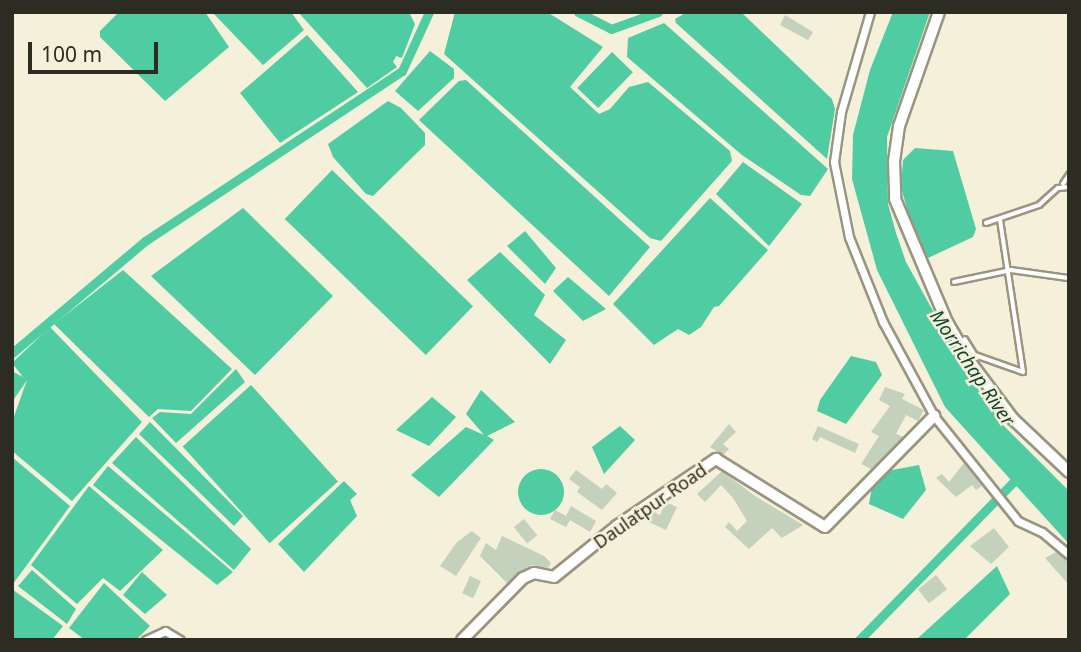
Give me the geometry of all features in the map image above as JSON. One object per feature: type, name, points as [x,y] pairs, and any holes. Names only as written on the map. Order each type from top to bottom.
[{"type":"street","points":[[870,12],[841,112],[834,162],[849,237],[883,322],[934,416],[1003,505],[1069,555]]},
{"type":"street","points":[[939,12],[900,126],[894,161],[895,199],[947,322],[971,363],[1013,419],[1069,471]]},
{"type":"street","name":"Daulatpur Road","points":[[462,640],[523,578],[534,573],[554,577],[617,526],[716,459],[825,527],[836,521],[934,416]]},
{"type":"street","points":[[146,640],[165,631],[180,640]]},
{"type":"lane","points":[[986,223],[1039,205],[1063,184],[1069,174]]},
{"type":"lane","points":[[1063,184],[1069,187]]},
{"type":"lane","points":[[965,339],[975,355],[1023,372],[1011,270],[1000,220]]},
{"type":"lane","points":[[954,282],[1011,270],[1069,278]]},
{"type":"shaded area","points":[[119,12],[205,12],[229,47],[165,101],[100,37],[100,31]]},
{"type":"shaded area","points":[[212,12],[291,12],[304,30],[263,65]]},
{"type":"shaded area","points":[[298,12],[409,12],[415,24],[402,58],[396,56],[393,62],[397,67],[367,88]]},
{"type":"shaded area","points":[[455,12],[547,12],[603,47],[570,87],[599,114],[610,109],[629,87],[648,82],[730,151],[732,161],[661,241],[650,238],[444,54]]},
{"type":"shaded area","points":[[687,12],[741,12],[832,99],[835,109],[827,159],[676,23],[675,19]]},
{"type":"shaded area","points":[[893,12],[930,12],[887,137],[888,204],[896,233],[906,262],[970,378],[1004,426],[1069,491],[1069,544],[945,407],[877,270],[852,179],[853,135],[870,70]]},
{"type":"shaded area","points":[[664,23],[828,169],[810,196],[801,195],[742,155],[627,57],[628,38]]},
{"type":"shaded area","points":[[307,35],[358,92],[280,143],[240,93]]},
{"type":"shaded area","points":[[430,51],[454,69],[454,78],[418,111],[395,91]]},
{"type":"shaded area","points":[[612,52],[633,72],[598,108],[577,88]]},
{"type":"shaded area","points":[[466,80],[650,247],[609,296],[419,120],[459,81]]},
{"type":"shaded area","points":[[388,101],[401,108],[425,133],[425,145],[373,196],[366,194],[333,157],[328,144]]},
{"type":"shaded area","points":[[915,148],[953,151],[976,229],[973,237],[928,258],[918,249],[901,187],[903,160]]},
{"type":"shaded area","points":[[743,162],[802,204],[769,246],[716,194]]},
{"type":"shaded area","points":[[332,170],[473,306],[426,355],[285,219]]},
{"type":"shaded area","points":[[710,198],[768,250],[719,306],[714,307],[701,327],[689,335],[678,329],[654,345],[613,304]]},
{"type":"shaded area","points":[[243,208],[333,296],[255,375],[151,276]]},
{"type":"shaded area","points":[[525,231],[556,268],[545,284],[507,246]]},
{"type":"shaded area","points":[[500,252],[545,295],[534,315],[566,340],[550,364],[467,280]]},
{"type":"shaded area","points":[[123,270],[232,369],[191,411],[158,409],[149,417],[54,324]]},
{"type":"shaded area","points":[[568,277],[606,309],[583,321],[553,291]]},
{"type":"shaded area","points":[[50,327],[142,422],[72,501],[12,451],[12,422],[27,380],[12,402],[12,371],[23,377],[12,363]]},
{"type":"shaded area","points":[[851,356],[876,362],[882,375],[846,424],[817,411],[820,400]]},
{"type":"shaded area","points":[[236,369],[245,382],[176,443],[152,418],[160,412],[191,414]]},
{"type":"shaded area","points":[[251,385],[338,482],[270,543],[183,447]]},
{"type":"shaded area","points":[[481,390],[515,422],[487,436],[494,440],[439,497],[411,475],[466,427],[484,435],[466,414]]},
{"type":"shaded area","points":[[432,397],[456,417],[429,446],[396,430]]},
{"type":"shaded area","points":[[150,422],[243,516],[234,526],[139,434]]},
{"type":"shaded area","points":[[620,426],[635,440],[604,474],[592,447]]},
{"type":"shaded area","points":[[136,437],[251,549],[234,570],[112,463]]},
{"type":"shaded area","points":[[12,457],[70,506],[13,584],[12,583]]},
{"type":"shaded area","points":[[919,465],[926,490],[903,519],[869,504],[872,487],[887,471]]},
{"type":"shaded area","points":[[108,466],[233,572],[217,585],[93,485]]},
{"type":"shaded area","points":[[541,469],[557,476],[564,492],[557,508],[541,515],[525,508],[518,492],[525,476]]},
{"type":"shaded area","points":[[344,481],[357,494],[350,500],[357,516],[304,572],[278,544]]},
{"type":"shaded area","points":[[89,486],[163,550],[120,591],[103,578],[77,604],[31,565]]},
{"type":"shaded area","points":[[997,566],[1010,594],[964,640],[918,638]]},
{"type":"shaded area","points":[[32,570],[76,609],[67,624],[18,586]]},
{"type":"shaded area","points":[[142,572],[167,595],[145,614],[123,595]]},
{"type":"shaded area","points":[[104,583],[150,626],[136,640],[85,640],[69,628]]},
{"type":"shaded area","points":[[12,589],[63,626],[52,640],[12,640]]},
{"type":"building","points":[[785,15],[813,32],[808,40],[780,25]]},
{"type":"building","points":[[885,387],[905,394],[902,399],[924,410],[918,421],[906,415],[896,434],[903,437],[871,469],[861,464],[879,436],[871,432],[890,406],[879,400]]},
{"type":"building","points":[[729,424],[736,432],[723,444],[729,449],[723,455],[710,447]]},
{"type":"building","points":[[818,426],[859,444],[855,453],[820,437],[817,442],[812,439]]},
{"type":"building","points":[[964,463],[982,486],[976,490],[972,485],[956,497],[936,478],[942,474],[949,482]]},
{"type":"building","points":[[576,470],[602,489],[606,484],[617,493],[602,510],[577,492],[580,487],[569,479]]},
{"type":"building","points":[[722,471],[755,496],[803,525],[782,538],[772,528],[749,549],[725,527],[729,522],[737,531],[747,521],[733,498],[721,485],[705,502],[697,494]]},
{"type":"building","points":[[666,502],[677,507],[666,530],[649,522],[654,512],[660,515]]},
{"type":"building","points":[[571,506],[596,521],[590,532],[570,520],[566,527],[550,519],[555,510],[566,516]]},
{"type":"building","points":[[524,519],[537,535],[527,544],[514,527]]},
{"type":"building","points":[[994,528],[1009,547],[991,564],[970,546]]},
{"type":"building","points":[[472,531],[481,538],[456,576],[440,566],[457,542]]},
{"type":"building","points":[[502,536],[544,556],[551,563],[548,568],[531,565],[507,583],[480,556],[486,543],[496,550]]},
{"type":"building","points":[[1056,552],[1069,561],[1069,585],[1045,558]]},
{"type":"building","points":[[936,575],[947,589],[929,603],[918,589]]},
{"type":"building","points":[[470,576],[481,581],[473,598],[462,593]]},
{"type":"waterway","points":[[12,353],[145,241],[402,71],[429,12]]},
{"type":"waterway","points":[[578,12],[611,29],[658,12]]},
{"type":"waterway","points":[[859,640],[1019,476]]},
{"type":"water label","name":"Morrichap River","points":[[972,368]]}]
